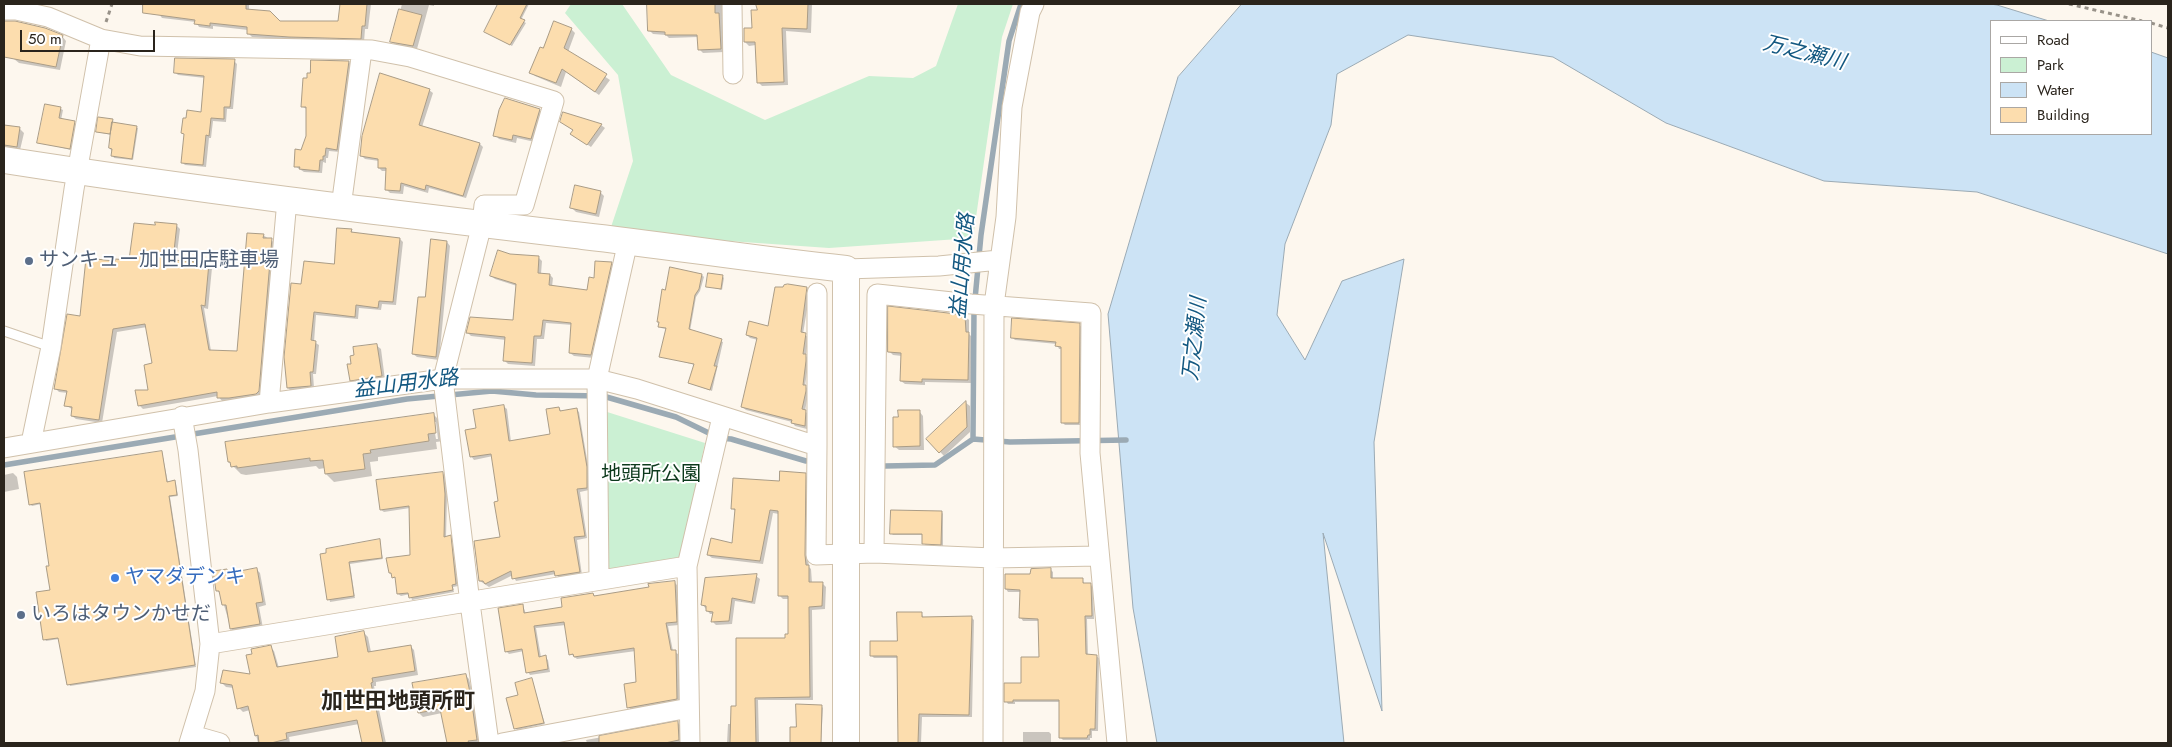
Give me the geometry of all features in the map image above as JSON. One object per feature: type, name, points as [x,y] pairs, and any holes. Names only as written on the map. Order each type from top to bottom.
[{"type":"street","points":[[732,4],[733,74]]},
{"type":"street","points":[[993,743],[992,424],[982,305],[1006,217],[1012,107],[1034,4]]},
{"type":"street","points":[[4,10],[16,10],[48,17],[101,39],[140,46],[362,50],[410,57],[554,101],[524,205],[484,205],[482,224],[443,382],[489,743]]},
{"type":"street","points":[[31,443],[50,347],[77,172],[101,39]]},
{"type":"street","points":[[340,207],[362,50]]},
{"type":"street","points":[[4,160],[77,172],[287,200],[628,241],[775,262],[846,269],[968,264],[993,261]]},
{"type":"street","points":[[269,403],[287,200]]},
{"type":"street","points":[[599,579],[597,383],[628,241]]},
{"type":"street","points":[[846,269],[846,743]]},
{"type":"street","points":[[817,293],[816,555],[874,554],[993,558],[1098,556]]},
{"type":"street","points":[[874,554],[878,294],[982,305],[1091,313],[1090,453],[1116,743]]},
{"type":"street","points":[[4,448],[182,416],[269,403],[443,382],[597,383],[637,389],[721,423],[817,446]]},
{"type":"street","points":[[182,416],[188,450],[210,644],[205,691],[190,739],[220,743]]},
{"type":"street","points":[[690,743],[686,566],[721,423]]},
{"type":"street","points":[[210,644],[686,566]]},
{"type":"street","points":[[502,743],[689,708]]},
{"type":"lane","points":[[4,331],[50,347]]},
{"type":"path","points":[[2069,4],[2138,20]]},
{"type":"path","points":[[2152,23],[2168,28]]},
{"type":"green space","points":[[571,4],[622,4],[671,75],[765,120],[869,76],[913,78],[936,66],[958,4],[1013,4],[1002,37],[973,238],[829,248],[686,238],[611,227],[633,161],[618,75],[565,13]]},
{"type":"green space","name":"地頭所公園","points":[[604,411],[705,443],[680,557],[611,570],[604,566]]},
{"type":"water","name":"万之瀬川","points":[[1242,4],[1997,5],[2046,20],[1990,20],[1990,135],[2152,135],[2152,52],[2168,58],[2168,254],[1977,192],[1824,181],[1666,123],[1553,57],[1408,35],[1337,74],[1331,125],[1285,244],[1277,315],[1305,360],[1342,281],[1404,259],[1374,442],[1382,711],[1323,533],[1344,743],[1157,743],[1133,608],[1108,314],[1178,77]]},
{"type":"building","points":[[143,4],[246,4],[246,9],[270,11],[280,21],[338,21],[340,4],[367,4],[365,26],[362,26],[361,39],[247,34],[247,27],[210,23],[210,26],[194,24],[195,20],[143,13]]},
{"type":"building","points":[[498,4],[527,4],[520,18],[525,20],[510,45],[484,32]]},
{"type":"building","points":[[647,4],[715,4],[715,13],[719,13],[721,49],[698,50],[697,35],[665,35],[665,32],[648,31]]},
{"type":"building","points":[[756,4],[808,4],[807,29],[782,28],[784,82],[757,83],[755,42],[744,42],[744,28],[752,28],[751,10],[757,10]]},
{"type":"building","points":[[399,9],[422,15],[413,46],[390,42]]},
{"type":"building","points":[[4,21],[15,21],[45,28],[63,35],[56,67],[4,57]]},
{"type":"building","points":[[554,21],[572,28],[564,48],[607,74],[595,92],[562,69],[556,83],[529,73],[540,47],[543,48]]},
{"type":"building","points":[[175,58],[235,59],[230,107],[224,107],[224,119],[211,118],[209,136],[206,135],[203,165],[181,163],[184,134],[181,133],[183,118],[186,118],[187,110],[201,112],[204,76],[174,73]]},
{"type":"building","points":[[311,60],[349,61],[337,150],[326,148],[323,160],[320,160],[319,171],[294,167],[295,149],[301,150],[306,136],[306,107],[301,107],[303,78],[307,78],[307,73],[310,73]]},
{"type":"building","points":[[380,73],[430,89],[419,125],[480,143],[463,196],[426,185],[425,190],[401,183],[400,191],[385,190],[386,168],[378,168],[378,159],[360,156],[362,136]]},
{"type":"building","points":[[505,98],[540,109],[531,139],[513,135],[512,140],[493,136],[499,110]]},
{"type":"building","points":[[45,104],[61,107],[59,118],[75,121],[70,149],[37,143]]},
{"type":"building","points":[[563,112],[602,124],[587,145],[570,134],[573,130],[560,122]]},
{"type":"building","points":[[98,117],[113,119],[110,134],[96,132]]},
{"type":"building","points":[[112,122],[137,126],[132,159],[111,156],[112,149],[109,148]]},
{"type":"building","points":[[4,125],[20,127],[17,147],[4,145]]},
{"type":"building","points":[[575,185],[601,191],[596,214],[570,208]]},
{"type":"building","points":[[155,222],[177,224],[173,260],[209,263],[205,306],[201,305],[209,350],[237,351],[247,233],[264,234],[263,238],[272,238],[259,391],[256,394],[229,398],[217,398],[217,392],[138,406],[135,390],[148,390],[144,365],[152,363],[145,324],[113,329],[99,420],[71,416],[72,407],[64,406],[67,391],[54,389],[67,314],[80,316],[86,258],[115,261],[115,259],[129,260],[134,223],[155,225]]},
{"type":"building","points":[[337,228],[352,229],[351,232],[400,238],[393,302],[379,301],[378,308],[356,305],[355,317],[314,312],[311,340],[316,341],[313,372],[310,372],[311,386],[287,388],[284,357],[291,283],[301,284],[304,261],[334,264]]},
{"type":"building","points":[[431,239],[447,241],[436,357],[412,354],[418,297],[425,297]]},
{"type":"building","points":[[498,250],[510,254],[539,256],[538,273],[550,274],[549,285],[587,290],[589,277],[594,278],[595,261],[612,262],[591,355],[569,353],[571,323],[543,320],[541,336],[534,336],[532,363],[503,361],[505,337],[466,333],[470,317],[513,320],[516,284],[490,276]]},
{"type":"building","points":[[670,267],[702,274],[699,289],[695,295],[689,329],[722,339],[714,366],[717,366],[710,390],[688,383],[694,364],[659,357],[666,328],[658,327],[659,322],[657,322],[662,289],[665,290]]},
{"type":"building","points":[[708,273],[723,275],[721,289],[706,287]]},
{"type":"building","points":[[788,284],[807,287],[801,332],[806,333],[803,354],[806,354],[806,361],[803,385],[806,385],[806,391],[802,409],[806,410],[805,426],[791,423],[792,420],[741,407],[757,338],[746,335],[749,321],[768,326],[775,287],[783,287]]},
{"type":"building","points":[[888,306],[965,315],[966,332],[969,332],[968,380],[922,379],[922,382],[900,381],[901,353],[888,352]]},
{"type":"building","points":[[1012,318],[1080,323],[1079,423],[1061,423],[1061,347],[1055,346],[1056,342],[1011,338]]},
{"type":"building","points":[[377,344],[382,376],[350,381],[347,364],[351,364],[350,356],[354,355],[353,347]]},
{"type":"building","points":[[966,401],[967,427],[939,453],[926,439]]},
{"type":"building","points":[[504,405],[509,441],[550,434],[546,409],[559,407],[560,411],[577,408],[587,467],[587,488],[577,489],[585,536],[574,537],[580,572],[555,576],[554,571],[512,579],[511,571],[485,584],[483,581],[479,581],[474,541],[500,537],[494,502],[498,501],[491,454],[470,457],[465,430],[476,428],[473,410]]},
{"type":"building","points":[[898,410],[920,410],[920,446],[893,447],[893,417],[898,417]]},
{"type":"building","points":[[434,413],[436,433],[428,434],[429,441],[370,450],[371,453],[363,454],[365,469],[325,474],[323,460],[310,461],[310,458],[237,468],[237,466],[231,467],[230,462],[228,462],[225,442]]},
{"type":"building","name":"ヤマダデンキ","points":[[162,451],[167,482],[175,480],[177,495],[169,496],[195,665],[67,685],[58,638],[43,640],[36,592],[50,590],[46,566],[49,566],[40,503],[29,505],[24,472]]},
{"type":"building","points":[[780,471],[806,473],[806,565],[809,565],[809,582],[823,582],[822,606],[809,607],[810,697],[755,698],[756,743],[730,743],[731,706],[736,706],[736,638],[785,638],[785,634],[788,634],[788,596],[778,596],[778,511],[770,510],[760,561],[707,555],[711,538],[732,543],[735,509],[731,509],[733,478],[779,481]]},
{"type":"building","points":[[443,472],[445,494],[444,537],[451,535],[456,584],[452,585],[453,590],[409,598],[408,593],[397,594],[395,577],[392,578],[391,573],[389,573],[386,558],[410,555],[409,506],[380,510],[376,480]]},
{"type":"building","points":[[891,510],[942,511],[941,545],[922,544],[922,534],[890,534]]},
{"type":"building","points":[[380,539],[382,558],[349,562],[354,596],[327,600],[320,554],[326,553],[326,549]]},
{"type":"building","points":[[257,568],[263,602],[256,603],[260,624],[230,629],[226,605],[222,605],[219,591],[216,591],[213,571],[227,569],[228,573]]},
{"type":"building","points":[[1051,568],[1051,578],[1083,578],[1083,583],[1091,583],[1092,616],[1085,616],[1086,654],[1097,655],[1095,729],[1090,729],[1090,735],[1087,738],[1059,738],[1059,700],[1013,700],[1013,702],[1004,702],[1004,683],[1021,683],[1021,657],[1039,657],[1038,619],[1019,618],[1020,590],[1005,589],[1005,574],[1030,574],[1031,569]]},
{"type":"building","points":[[757,574],[752,602],[732,598],[729,621],[711,622],[713,612],[706,611],[706,606],[701,605],[705,578]]},
{"type":"building","points":[[675,581],[677,622],[666,623],[671,650],[676,650],[677,699],[627,708],[624,684],[636,682],[634,648],[574,657],[573,654],[569,655],[564,622],[534,626],[539,657],[546,655],[548,669],[526,673],[522,649],[505,652],[498,608],[523,604],[524,613],[562,607],[561,598],[593,593],[594,596],[649,587],[648,584]]},
{"type":"building","points":[[897,612],[922,612],[922,617],[972,616],[969,715],[919,714],[918,743],[898,743],[897,656],[870,656],[870,641],[897,641]]},
{"type":"building","points":[[364,631],[368,652],[411,645],[415,671],[372,678],[373,682],[371,683],[383,743],[362,743],[357,720],[286,733],[287,739],[271,743],[259,743],[258,735],[255,736],[248,706],[237,709],[232,685],[220,683],[223,670],[250,674],[246,655],[252,654],[251,649],[271,645],[277,667],[338,657],[335,637]]},
{"type":"building","points":[[466,674],[477,740],[468,741],[469,743],[447,743],[440,709],[418,713],[412,683]]},
{"type":"building","points":[[532,678],[544,723],[514,729],[506,698],[518,695],[515,683]]},
{"type":"building","points":[[796,704],[822,705],[821,743],[790,743],[790,727],[796,727]]},
{"type":"building","points":[[678,721],[679,740],[665,743],[599,743],[599,736]]},
{"type":"waterway","name":"益山用水路","points":[[973,439],[974,310],[981,235],[1009,41],[1021,4]]},
{"type":"waterway","name":"益山用水路","points":[[4,465],[407,399],[492,391],[536,395],[603,396],[676,417],[719,438],[731,439],[806,461]]},
{"type":"waterway","points":[[973,439],[1010,442],[1126,440]]},
{"type":"waterway","name":"益山用水路","points":[[885,466],[935,465],[973,439]]},
{"type":"place","name":"サンキュー加世田店駐車場","points":[[29,261]]},
{"type":"place","name":"ヤマダデンキ","points":[[115,578]]},
{"type":"place","name":"いろはタウンかせだ","points":[[21,615]]},
{"type":"district","name":"加世田地頭所町","points":[[398,703]]}]
